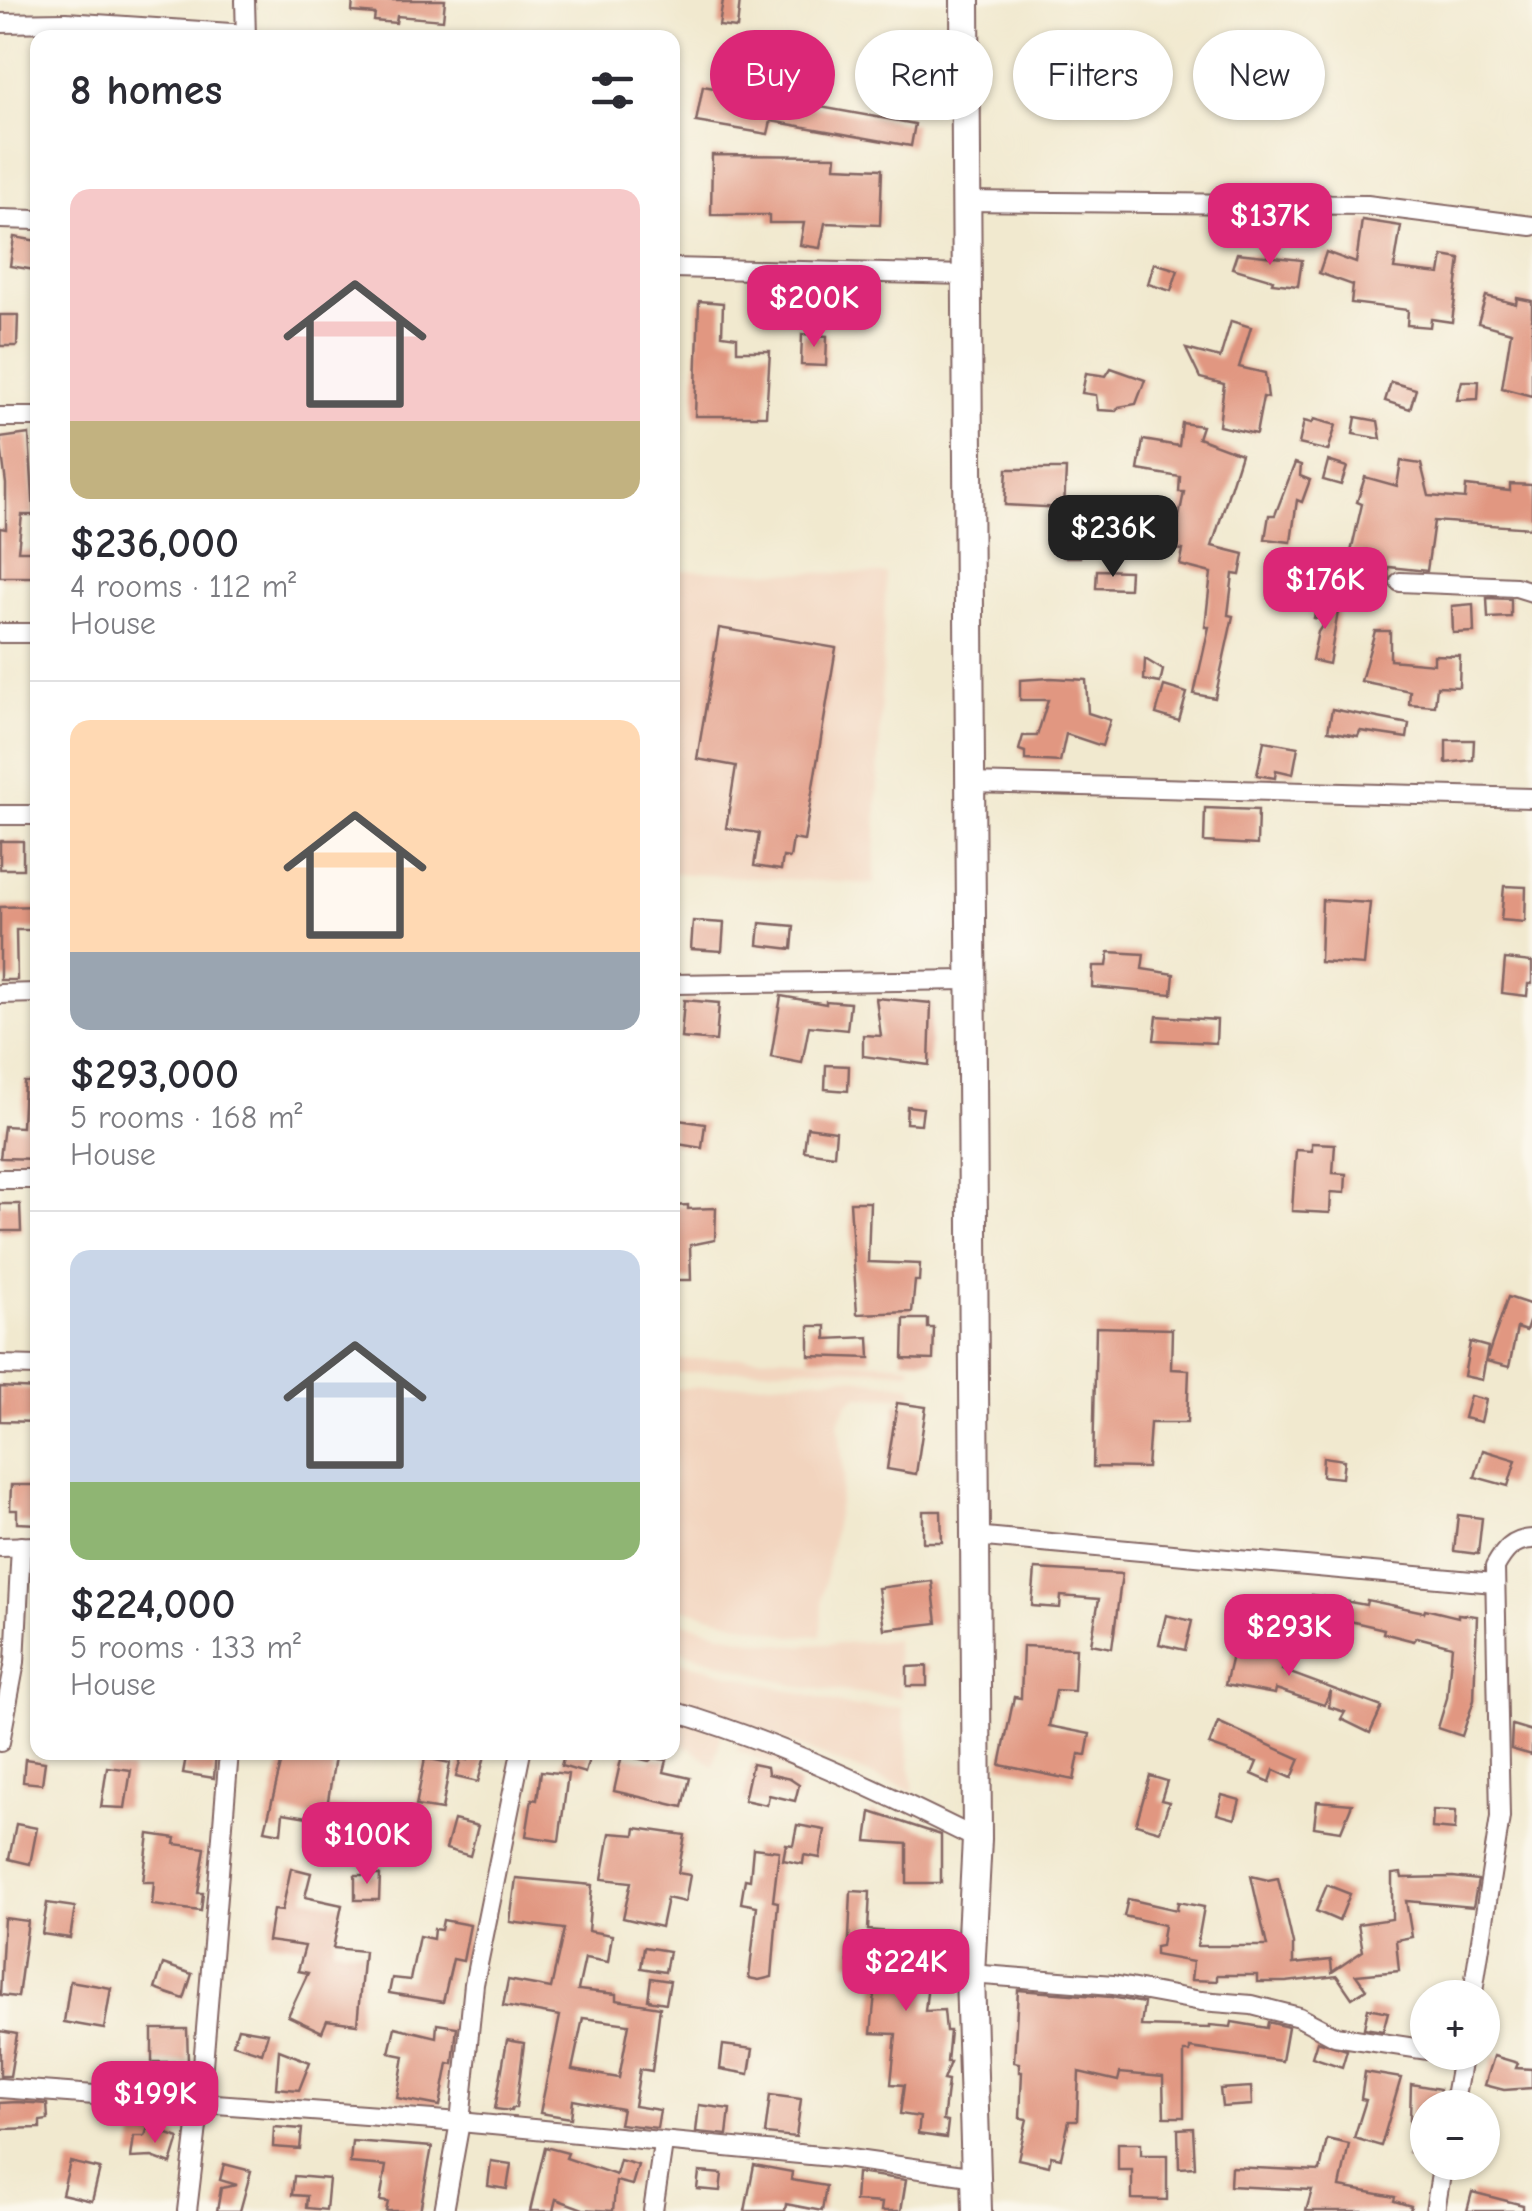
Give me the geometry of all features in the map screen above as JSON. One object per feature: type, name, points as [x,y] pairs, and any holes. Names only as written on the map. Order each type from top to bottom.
[{"type":"main road","points":[[965,0],[977,1838],[970,1974],[977,2211]]},
{"type":"street","points":[[245,0],[246,30]]},
{"type":"street","points":[[0,22],[66,22],[169,30]]},
{"type":"street","points":[[966,201],[1368,204],[1532,226]]},
{"type":"street","points":[[0,219],[30,220]]},
{"type":"street","points":[[680,268],[967,275]]},
{"type":"street","points":[[0,416],[30,417]]},
{"type":"street","points":[[1400,582],[1532,592]]},
{"type":"street","points":[[0,633],[30,634]]},
{"type":"street","points":[[970,783],[1532,798]]},
{"type":"street","points":[[0,815],[30,815]]},
{"type":"street","points":[[680,984],[971,980]]},
{"type":"street","points":[[0,994],[30,994]]},
{"type":"street","points":[[0,1180],[30,1179]]},
{"type":"street","points":[[0,1365],[30,1366]]},
{"type":"street","points":[[974,1536],[1494,1583]]},
{"type":"street","points":[[1475,1980],[1500,1817],[1495,1567],[1506,1548],[1532,1539]]},
{"type":"street","points":[[0,1548],[29,1546],[15,1662],[0,1742]]},
{"type":"street","points":[[680,1712],[733,1728],[977,1838]]},
{"type":"street","points":[[187,2211],[229,1760]]},
{"type":"street","points":[[444,2211],[460,2122],[474,1984],[520,1760]]},
{"type":"street","points":[[970,1974],[1113,1985],[1201,2001],[1252,2005],[1282,2011],[1335,2036],[1410,2047]]},
{"type":"street","points":[[0,2088],[460,2122],[842,2158],[976,2177]]},
{"type":"street","points":[[653,2211],[662,2144]]},
{"type":"street","points":[[1435,2211],[1441,2180]]},
{"type":"shaded area","points":[[680,570],[886,574],[874,884],[680,873]]},
{"type":"shaded area","points":[[781,1356],[911,1364],[910,1371],[808,1367],[680,1373],[680,1360]]},
{"type":"shaded area","points":[[844,1377],[912,1386],[914,1398],[858,1396],[848,1403],[838,1422],[844,1475],[822,1597],[821,1635],[791,1636],[680,1608],[680,1389]]},
{"type":"shaded area","points":[[680,1621],[740,1638],[791,1646],[895,1640],[901,1697],[800,1687],[680,1650]]},
{"type":"shaded area","points":[[680,1661],[851,1707],[902,1707],[914,1792],[752,1728],[680,1706]]},
{"type":"shaded area","points":[[680,1719],[722,1731],[714,1766],[680,1745]]},
{"type":"shaded area","points":[[743,1740],[833,1780],[829,1786],[736,1750]]},
{"type":"building","points":[[353,0],[445,0],[443,20],[397,16],[396,23],[374,21],[375,14],[352,12]]},
{"type":"building","points":[[723,0],[740,0],[737,28],[719,26]]},
{"type":"building","points":[[703,86],[710,87],[710,120],[835,120],[835,110],[855,113],[855,120],[915,124],[911,146],[771,121],[768,134],[696,122]]},
{"type":"building","points":[[712,155],[836,156],[835,167],[882,169],[880,225],[825,223],[820,248],[800,245],[804,223],[769,223],[769,215],[711,215]]},
{"type":"building","points":[[1253,220],[1249,242],[1224,238],[1227,222]]},
{"type":"building","points":[[1362,220],[1401,226],[1394,269],[1440,274],[1443,256],[1460,259],[1452,322],[1431,319],[1430,327],[1407,325],[1408,310],[1351,303],[1353,285],[1319,273],[1326,252],[1356,263]]},
{"type":"building","points":[[14,237],[30,240],[30,269],[10,266]]},
{"type":"building","points":[[1237,253],[1302,260],[1298,286],[1272,283],[1273,280],[1232,268]]},
{"type":"building","points":[[1154,263],[1178,270],[1171,291],[1148,284]]},
{"type":"building","points":[[1486,296],[1516,304],[1517,298],[1532,301],[1532,396],[1502,388],[1511,332],[1478,323]]},
{"type":"building","points":[[699,301],[723,303],[722,335],[737,337],[737,351],[770,351],[766,416],[695,416]]},
{"type":"building","points":[[0,315],[18,315],[17,346],[0,346]]},
{"type":"building","points":[[1231,321],[1251,327],[1239,367],[1265,373],[1268,398],[1263,397],[1256,434],[1219,426],[1224,384],[1200,378],[1186,349],[1220,358]]},
{"type":"building","points":[[802,334],[827,336],[826,366],[801,365]]},
{"type":"building","points":[[1111,368],[1145,380],[1136,404],[1116,411],[1098,410],[1096,395],[1082,393],[1086,373],[1106,376]]},
{"type":"building","points":[[1462,381],[1479,381],[1478,399],[1457,400]]},
{"type":"building","points":[[1391,382],[1416,389],[1410,409],[1385,401]]},
{"type":"building","points":[[1356,417],[1378,421],[1381,439],[1353,434]]},
{"type":"building","points":[[1314,419],[1336,425],[1328,451],[1299,444],[1304,421],[1312,423]]},
{"type":"building","points":[[1182,423],[1202,426],[1198,438],[1241,454],[1212,546],[1244,554],[1240,575],[1233,574],[1228,615],[1233,616],[1215,698],[1194,694],[1209,627],[1205,627],[1211,573],[1180,565],[1183,550],[1142,544],[1145,522],[1177,527],[1184,492],[1179,492],[1180,477],[1138,470],[1143,440],[1179,446]]},
{"type":"building","points":[[29,434],[30,515],[22,515],[18,551],[30,551],[30,577],[0,577],[0,528],[6,529],[6,484],[0,438]]},
{"type":"building","points":[[1328,461],[1347,467],[1341,485],[1323,480]]},
{"type":"building","points":[[1401,461],[1421,464],[1429,496],[1465,499],[1466,486],[1510,491],[1510,484],[1532,485],[1532,528],[1434,521],[1427,571],[1388,567],[1389,587],[1363,587],[1362,553],[1351,552],[1362,504],[1357,502],[1365,477],[1397,486]]},
{"type":"building","points":[[1295,463],[1301,465],[1300,476],[1310,480],[1302,502],[1297,500],[1291,542],[1265,539],[1269,515],[1275,515]]},
{"type":"building","points":[[1007,469],[1066,469],[1064,508],[1005,505]]},
{"type":"building","points":[[1066,523],[1082,524],[1080,557],[1064,557]]},
{"type":"building","points":[[1097,570],[1130,571],[1129,589],[1096,588]]},
{"type":"building","points":[[1271,579],[1289,583],[1286,601],[1268,598]]},
{"type":"building","points":[[1487,598],[1511,599],[1511,617],[1488,618]]},
{"type":"building","points":[[1340,600],[1329,664],[1312,660],[1318,632],[1326,620],[1314,618],[1317,603],[1336,606]]},
{"type":"building","points":[[1473,604],[1474,632],[1453,633],[1452,606]]},
{"type":"building","points":[[719,628],[836,648],[804,841],[793,839],[790,858],[783,857],[781,870],[754,866],[759,833],[726,828],[736,766],[697,759]]},
{"type":"building","points":[[1375,631],[1390,631],[1390,660],[1434,664],[1434,655],[1460,656],[1459,687],[1437,686],[1435,706],[1409,704],[1410,691],[1361,681]]},
{"type":"building","points":[[1145,659],[1163,670],[1160,683],[1144,680]]},
{"type":"building","points":[[1020,680],[1086,680],[1088,713],[1110,720],[1102,746],[1066,734],[1060,762],[1025,760],[1025,752],[1019,750],[1023,736],[1037,736],[1048,700],[1020,700]]},
{"type":"building","points":[[1164,686],[1187,693],[1179,721],[1156,714]]},
{"type":"building","points":[[1332,709],[1409,724],[1407,738],[1328,731]]},
{"type":"building","points":[[1446,740],[1474,740],[1473,760],[1446,763]]},
{"type":"building","points":[[1264,741],[1298,747],[1293,774],[1276,770],[1275,778],[1257,775]]},
{"type":"building","points":[[1205,808],[1258,810],[1257,845],[1204,842]]},
{"type":"building","points":[[0,841],[23,841],[23,869],[0,869]]},
{"type":"building","points":[[1504,886],[1526,887],[1525,922],[1501,920]]},
{"type":"building","points":[[1322,900],[1370,903],[1364,965],[1320,962]]},
{"type":"building","points":[[30,906],[30,930],[16,930],[17,980],[0,980],[0,907]]},
{"type":"building","points":[[693,921],[724,923],[722,951],[691,949]]},
{"type":"building","points":[[760,923],[794,926],[792,949],[758,945]]},
{"type":"building","points":[[1109,952],[1144,954],[1142,969],[1174,974],[1172,994],[1092,987],[1093,966],[1107,966]]},
{"type":"building","points":[[1505,959],[1532,962],[1532,984],[1528,984],[1527,996],[1502,993]]},
{"type":"building","points":[[781,996],[826,1004],[850,1003],[847,1030],[809,1026],[802,1063],[771,1057]]},
{"type":"building","points":[[876,998],[931,1003],[929,1065],[863,1056],[863,1035],[881,1036]]},
{"type":"building","points":[[684,1000],[719,1003],[716,1041],[681,1038]]},
{"type":"building","points":[[1157,1016],[1217,1020],[1216,1043],[1154,1040]]},
{"type":"building","points":[[826,1065],[849,1066],[848,1091],[825,1089]]},
{"type":"building","points":[[24,1082],[30,1082],[30,1159],[0,1158],[4,1126],[22,1127]]},
{"type":"building","points":[[907,1106],[923,1108],[921,1124],[906,1123]]},
{"type":"building","points":[[680,1120],[705,1124],[702,1148],[680,1144]]},
{"type":"building","points":[[807,1127],[836,1131],[834,1155],[804,1151]]},
{"type":"building","points":[[1312,1143],[1335,1144],[1333,1173],[1346,1174],[1345,1193],[1331,1192],[1330,1213],[1292,1211],[1296,1150],[1312,1151]]},
{"type":"building","points":[[850,1202],[870,1202],[868,1262],[920,1264],[912,1312],[857,1314]]},
{"type":"building","points":[[0,1204],[20,1204],[21,1231],[0,1231]]},
{"type":"building","points":[[680,1206],[716,1208],[715,1240],[690,1245],[691,1280],[680,1280]]},
{"type":"building","points":[[1508,1297],[1532,1305],[1532,1323],[1526,1331],[1517,1328],[1509,1367],[1486,1361]]},
{"type":"building","points":[[904,1319],[928,1319],[928,1328],[934,1328],[933,1360],[903,1359]]},
{"type":"building","points":[[809,1326],[826,1326],[826,1339],[869,1337],[870,1358],[809,1356]]},
{"type":"building","points":[[1096,1327],[1172,1329],[1171,1369],[1189,1370],[1187,1423],[1150,1423],[1147,1468],[1093,1467]]},
{"type":"building","points":[[1470,1342],[1488,1347],[1482,1380],[1464,1376]]},
{"type":"building","points":[[0,1387],[30,1389],[30,1422],[0,1421]]},
{"type":"building","points":[[1470,1396],[1486,1400],[1481,1422],[1464,1418]]},
{"type":"building","points":[[897,1403],[926,1407],[916,1474],[887,1469]]},
{"type":"building","points":[[1483,1450],[1516,1460],[1508,1486],[1475,1477]]},
{"type":"building","points":[[1323,1457],[1344,1460],[1342,1478],[1322,1476]]},
{"type":"building","points":[[11,1485],[30,1485],[30,1524],[17,1523],[17,1510],[10,1510]]},
{"type":"building","points":[[923,1511],[941,1511],[942,1542],[923,1542]]},
{"type":"building","points":[[1458,1515],[1482,1518],[1478,1554],[1454,1551]]},
{"type":"building","points":[[1035,1569],[1122,1574],[1112,1648],[1091,1644],[1099,1599],[1061,1596],[1060,1608],[1032,1606]]},
{"type":"building","points":[[932,1581],[937,1623],[884,1629],[878,1588]]},
{"type":"building","points":[[1312,1595],[1366,1605],[1367,1600],[1458,1617],[1477,1616],[1474,1700],[1462,1736],[1438,1728],[1447,1698],[1452,1646],[1417,1637],[1414,1641],[1350,1621],[1348,1635],[1304,1626]]},
{"type":"building","points":[[1166,1615],[1192,1621],[1185,1650],[1159,1644]]},
{"type":"building","points":[[1239,1626],[1268,1630],[1266,1644],[1287,1649],[1282,1670],[1382,1707],[1370,1733],[1341,1719],[1345,1712],[1329,1707],[1331,1691],[1324,1705],[1276,1689],[1275,1694],[1225,1685]]},
{"type":"building","points":[[1023,1646],[1076,1648],[1074,1691],[1056,1690],[1049,1726],[1090,1734],[1086,1755],[1079,1754],[1074,1780],[1000,1765],[1014,1697],[1021,1698]]},
{"type":"building","points":[[927,1666],[927,1686],[907,1686],[907,1667]]},
{"type":"building","points":[[1218,1722],[1300,1759],[1292,1778],[1274,1770],[1270,1782],[1252,1774],[1257,1762],[1209,1745]]},
{"type":"building","points":[[1512,1725],[1532,1731],[1532,1755],[1511,1749]]},
{"type":"building","points":[[25,1759],[45,1762],[42,1784],[23,1782]]},
{"type":"building","points":[[185,1760],[215,1760],[214,1778],[183,1773]]},
{"type":"building","points":[[282,1760],[335,1760],[326,1813],[316,1811],[314,1818],[283,1813],[281,1833],[265,1830]]},
{"type":"building","points":[[425,1760],[450,1763],[442,1810],[416,1806]]},
{"type":"building","points":[[460,1760],[484,1760],[478,1782],[456,1777]]},
{"type":"building","points":[[563,1760],[589,1760],[585,1773],[561,1766]]},
{"type":"building","points":[[621,1760],[667,1760],[664,1772],[690,1778],[683,1807],[614,1791]]},
{"type":"building","points":[[752,1764],[767,1767],[768,1774],[799,1785],[795,1801],[769,1795],[767,1805],[744,1800]]},
{"type":"building","points":[[107,1767],[131,1770],[125,1808],[101,1807]]},
{"type":"building","points":[[541,1771],[568,1774],[559,1841],[526,1836]]},
{"type":"building","points":[[1150,1776],[1167,1781],[1161,1800],[1169,1802],[1160,1831],[1136,1824]]},
{"type":"building","points":[[1222,1795],[1240,1800],[1235,1819],[1217,1814]]},
{"type":"building","points":[[1317,1801],[1352,1804],[1341,1831],[1314,1827]]},
{"type":"building","points":[[376,1807],[376,1823],[327,1823],[327,1808]]},
{"type":"building","points":[[1433,1810],[1456,1811],[1455,1830],[1432,1828]]},
{"type":"building","points":[[871,1812],[941,1835],[941,1883],[907,1883],[907,1844],[867,1841]]},
{"type":"building","points":[[454,1820],[478,1826],[470,1856],[446,1849]]},
{"type":"building","points":[[16,1824],[37,1828],[30,1864],[9,1859]]},
{"type":"building","points":[[797,1825],[825,1830],[820,1858],[804,1855],[803,1864],[783,1860],[786,1844],[793,1845]]},
{"type":"building","points":[[636,1828],[685,1835],[678,1873],[690,1875],[685,1902],[667,1898],[661,1927],[623,1918],[631,1882],[602,1879],[610,1833],[635,1835]]},
{"type":"building","points":[[149,1834],[176,1838],[175,1844],[205,1848],[198,1893],[203,1893],[201,1911],[152,1905],[154,1882],[143,1882]]},
{"type":"building","points":[[753,1848],[779,1851],[773,1901],[778,1902],[772,1977],[759,1980],[749,1978],[757,1906],[741,1903],[745,1879],[750,1880]]},
{"type":"building","points":[[291,1868],[311,1873],[305,1897],[342,1905],[333,1948],[364,1951],[357,2024],[327,2020],[322,2032],[288,2016],[308,1973],[298,1971],[305,1946],[268,1941],[273,1910],[282,1911]]},
{"type":"building","points":[[1401,1873],[1402,1878],[1478,1880],[1473,1907],[1406,1901],[1412,1937],[1396,1940],[1399,1971],[1356,1975],[1366,1989],[1352,1998],[1337,1976],[1286,1982],[1257,1982],[1257,1975],[1217,1975],[1217,1981],[1191,1980],[1193,1962],[1155,1955],[1155,1947],[1161,1946],[1164,1925],[1124,1916],[1128,1899],[1177,1910],[1178,1902],[1204,1907],[1197,1946],[1267,1946],[1251,1876],[1278,1878],[1293,1944],[1293,1964],[1331,1960],[1332,1972],[1363,1951],[1358,1924],[1392,1919],[1392,1874]]},
{"type":"building","points":[[355,1875],[380,1875],[379,1900],[355,1900]]},
{"type":"building","points":[[516,1878],[592,1885],[588,1931],[612,1935],[608,1962],[585,1958],[578,1990],[616,1994],[616,2000],[660,2007],[652,2071],[640,2069],[634,2106],[660,2110],[657,2128],[619,2124],[622,2109],[573,2100],[571,2118],[540,2113],[560,2016],[503,2006],[508,1980],[551,1988],[564,1929],[510,1922]],"holes":[[[583,2018],[629,2024],[619,2078],[572,2070]]]},
{"type":"building","points":[[1327,1885],[1350,1894],[1339,1921],[1316,1911]]},
{"type":"building","points":[[851,1891],[870,1892],[868,1930],[938,1936],[935,1965],[930,1964],[925,2011],[944,2010],[946,2031],[950,2031],[950,2062],[943,2080],[948,2081],[943,2121],[948,2122],[946,2138],[918,2134],[920,2117],[900,2114],[904,2085],[891,2084],[896,2034],[871,2033],[878,1964],[848,1962]]},
{"type":"building","points":[[47,1903],[75,1907],[70,1938],[42,1934]]},
{"type":"building","points":[[4,1918],[28,1921],[18,1997],[0,1995]]},
{"type":"building","points":[[443,1920],[470,1925],[463,1961],[453,1959],[443,2002],[389,1993],[392,1978],[410,1980],[419,1936],[433,1939],[434,1929],[441,1930]]},
{"type":"building","points":[[644,1947],[669,1951],[665,1972],[641,1968]]},
{"type":"building","points":[[163,1964],[192,1974],[184,1999],[155,1989]]},
{"type":"building","points":[[651,1978],[670,1981],[666,2003],[648,2000]]},
{"type":"building","points":[[70,1981],[111,1988],[104,2029],[64,2022]]},
{"type":"building","points":[[1018,1990],[1144,2003],[1141,2026],[1210,2028],[1231,2027],[1232,2022],[1267,2028],[1268,2022],[1288,2027],[1282,2061],[1190,2048],[1190,2052],[1184,2052],[1184,2117],[1164,2117],[1163,2077],[1120,2073],[1118,2081],[1079,2072],[1077,2121],[1069,2121],[1061,2158],[1051,2156],[1049,2166],[1018,2159],[1027,2119],[1020,2118],[1022,2072],[1019,2063],[1014,2062]]},
{"type":"building","points":[[1368,2008],[1388,2012],[1383,2031],[1364,2028]]},
{"type":"building","points":[[437,2024],[457,2027],[453,2064],[448,2063],[440,2106],[397,2098],[404,2056],[389,2053],[395,2027],[436,2037]]},
{"type":"building","points":[[238,2028],[268,2033],[262,2053],[233,2044]]},
{"type":"building","points":[[152,2029],[187,2029],[188,2062],[152,2062]]},
{"type":"building","points":[[0,2031],[17,2034],[10,2076],[0,2076]]},
{"type":"building","points":[[507,2040],[524,2043],[516,2108],[511,2111],[495,2109]]},
{"type":"building","points":[[1317,2041],[1347,2050],[1342,2067],[1312,2057]]},
{"type":"building","points":[[723,2045],[753,2049],[749,2074],[720,2069]]},
{"type":"building","points":[[279,2050],[310,2062],[299,2090],[276,2088]]},
{"type":"building","points":[[1500,2058],[1518,2063],[1516,2068],[1532,2069],[1532,2088],[1504,2090],[1485,2085],[1490,2070],[1500,2070]]},
{"type":"building","points":[[1365,2072],[1401,2078],[1381,2146],[1354,2138],[1366,2100],[1361,2099]]},
{"type":"building","points":[[1411,2084],[1440,2089],[1440,2090],[1411,2090]]},
{"type":"building","points":[[1251,2087],[1252,2105],[1222,2107],[1220,2089]]},
{"type":"building","points":[[770,2095],[801,2099],[796,2137],[765,2134]]},
{"type":"building","points":[[0,2103],[47,2104],[48,2120],[40,2121],[40,2128],[0,2129]]},
{"type":"building","points":[[699,2105],[730,2109],[727,2135],[696,2132]]},
{"type":"building","points":[[148,2127],[179,2138],[171,2164],[152,2157],[131,2158],[134,2136],[145,2136]]},
{"type":"building","points":[[274,2127],[302,2129],[300,2149],[273,2147]]},
{"type":"building","points":[[1193,2128],[1195,2167],[1179,2168],[1178,2129]]},
{"type":"building","points":[[1327,2139],[1349,2144],[1340,2187],[1395,2197],[1394,2201],[1411,2206],[1410,2211],[1306,2211],[1312,2190],[1230,2186],[1231,2167],[1320,2171]]},
{"type":"building","points":[[352,2141],[432,2147],[420,2211],[386,2211],[388,2202],[380,2201],[386,2166],[350,2163]]},
{"type":"building","points":[[1118,2143],[1141,2143],[1141,2155],[1167,2155],[1167,2200],[1132,2199],[1132,2170],[1118,2170]]},
{"type":"building","points":[[545,2147],[616,2175],[620,2160],[638,2165],[632,2185],[616,2181],[613,2211],[583,2209],[556,2199],[553,2211],[530,2211]]},
{"type":"building","points":[[491,2161],[511,2164],[507,2189],[488,2186]]},
{"type":"building","points":[[70,2162],[100,2169],[92,2201],[62,2194]]},
{"type":"building","points":[[224,2164],[251,2171],[240,2211],[217,2211],[221,2188],[237,2185],[220,2180]]},
{"type":"building","points":[[754,2165],[792,2172],[791,2180],[826,2186],[822,2211],[786,2204],[785,2211],[745,2211]]},
{"type":"building","points":[[699,2172],[722,2174],[720,2191],[697,2189]]},
{"type":"building","points":[[857,2173],[906,2180],[901,2211],[881,2211],[882,2203],[855,2201]]},
{"type":"building","points":[[294,2176],[329,2179],[326,2210],[306,2208],[307,2196],[292,2195]]},
{"type":"building","points":[[1472,2192],[1523,2205],[1523,2211],[1467,2211]]}]
